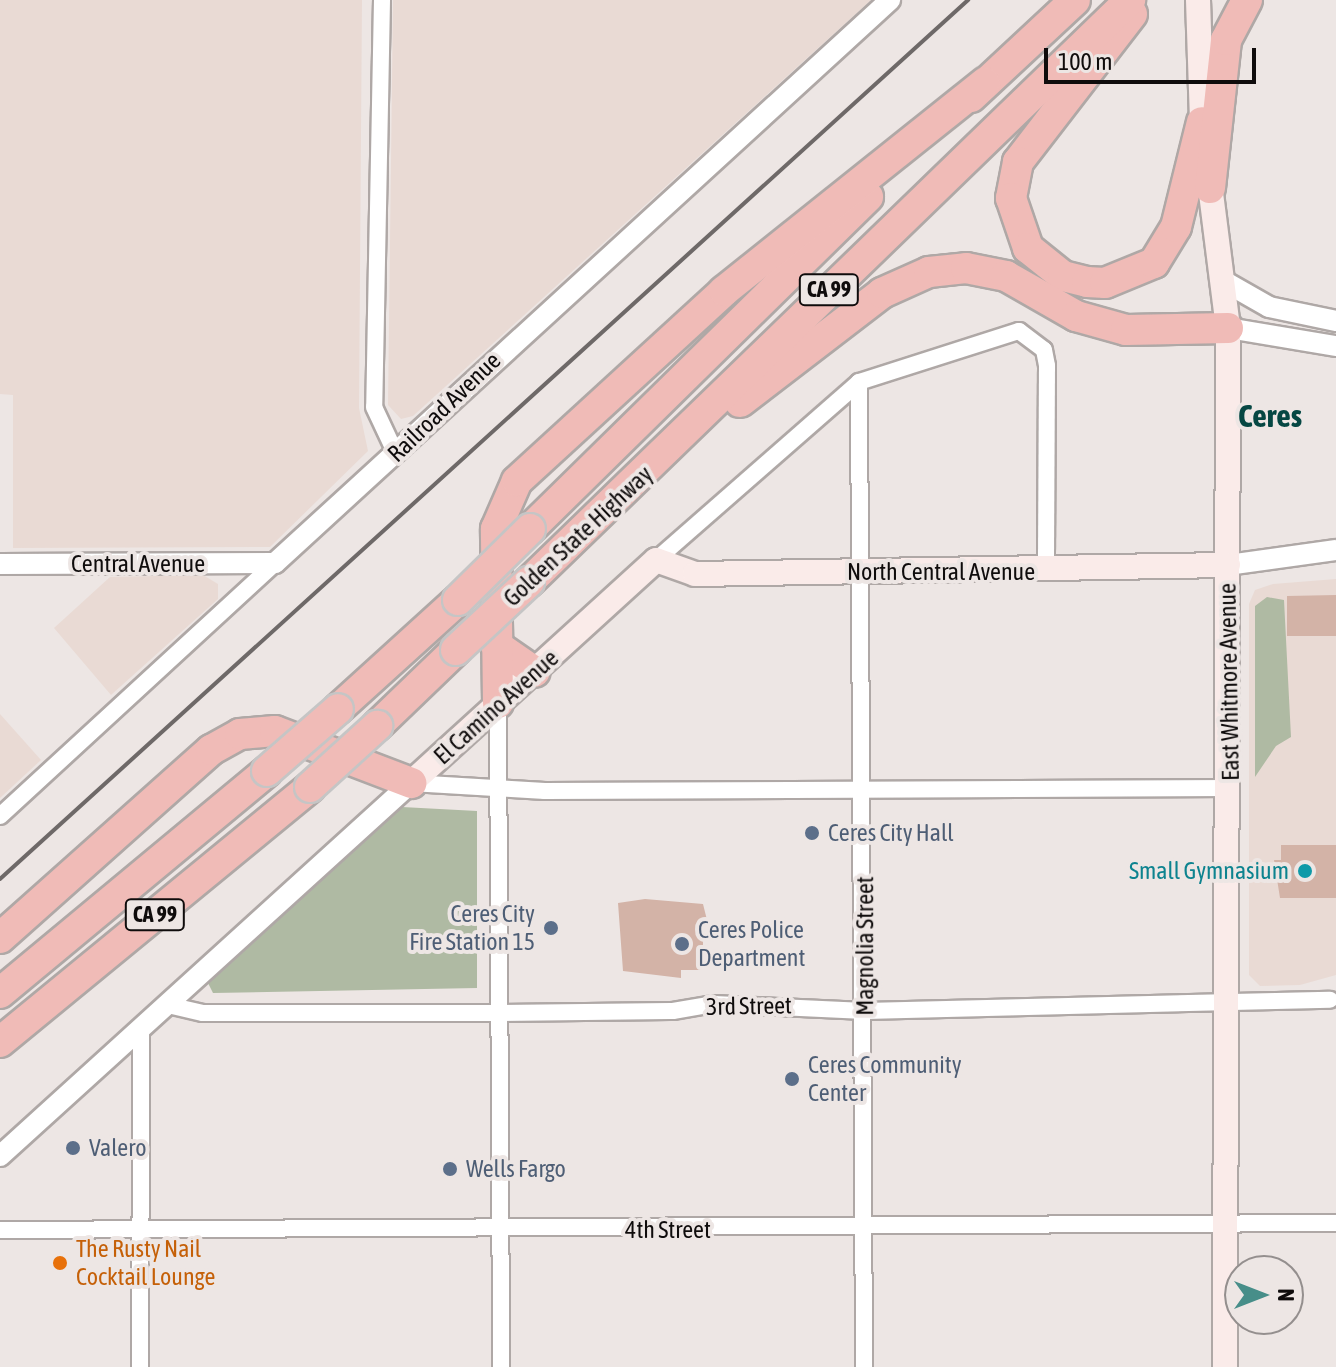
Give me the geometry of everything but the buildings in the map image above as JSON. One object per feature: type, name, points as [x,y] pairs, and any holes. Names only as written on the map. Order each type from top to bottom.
[{"type":"highway","name":"Golden State Highway","points":[[0,993],[267,771],[458,600],[985,83],[1075,0]]},
{"type":"highway","name":"Golden State Highway","points":[[0,1042],[310,787],[377,726],[641,479],[1130,0]]},
{"type":"highway","points":[[1141,0],[1018,162],[1011,198],[1028,248],[1063,276],[1087,282],[1105,283],[1154,263],[1176,227],[1202,122]]},
{"type":"highway","points":[[1210,188],[1226,40],[1247,0]]},
{"type":"highway","points":[[498,703],[496,529],[517,481],[724,291],[985,83]]},
{"type":"highway","points":[[641,479],[882,293],[929,272],[966,268],[1006,276],[1076,316],[1126,330],[1228,328]]},
{"type":"highway","points":[[496,645],[535,672]]},
{"type":"highway","points":[[0,938],[211,750],[240,734],[275,731],[411,783]]},
{"type":"highway","points":[[0,1057],[85,973]]},
{"type":"main road","name":"East Whitmore Avenue","points":[[1198,0],[1202,122],[1227,283],[1228,328],[1230,788],[1225,1367]]},
{"type":"main road","name":"North Central Avenue","points":[[656,560],[695,574],[1046,572],[1228,565]]},
{"type":"main road","name":"El Camino Avenue","points":[[411,783],[656,560]]},
{"type":"street","points":[[382,0],[374,407],[396,454]]},
{"type":"street","name":"Railroad Avenue","points":[[0,816],[396,454],[490,361],[890,0]]},
{"type":"street","points":[[1227,283],[1269,307],[1336,321]]},
{"type":"street","points":[[1228,328],[1336,346]]},
{"type":"street","name":"El Camino Avenue","points":[[656,560],[859,382],[999,334],[1031,336],[1044,350],[1047,366],[1046,572]]},
{"type":"street","name":"Magnolia Street","points":[[859,382],[865,789],[864,1367]]},
{"type":"street","points":[[1228,565],[1336,550]]},
{"type":"street","name":"Central Avenue","points":[[0,564],[275,563]]},
{"type":"street","points":[[498,703],[501,1367]]},
{"type":"street","points":[[411,783],[499,789],[1230,788]]},
{"type":"street","name":"El Camino Avenue","points":[[0,1156],[411,783]]},
{"type":"street","name":"3rd Street","points":[[168,1005],[203,1013],[500,1013],[673,1011],[714,1004],[865,1011],[1228,1007],[1330,1000]]},
{"type":"street","points":[[140,1367],[141,1027]]},
{"type":"street","name":"4th Street","points":[[0,1230],[502,1231],[1336,1223]]},
{"type":"shaded area","points":[[0,0],[362,0],[359,408],[368,451],[270,547],[13,548],[13,395],[0,394]]},
{"type":"shaded area","points":[[393,0],[871,0],[413,416],[401,419],[388,405]]},
{"type":"shaded area","points":[[203,575],[218,584],[218,599],[111,695],[54,628],[110,577]]},
{"type":"shaded area","points":[[1336,579],[1336,975],[1300,985],[1260,986],[1249,975],[1249,604],[1255,590],[1273,584]]},
{"type":"shaded area","points":[[0,714],[41,760],[0,798]]},
{"type":"green space","points":[[1267,597],[1284,600],[1291,737],[1276,746],[1255,777],[1255,606]]},
{"type":"green space","points":[[402,807],[477,811],[477,988],[213,993],[208,983]]},
{"type":"railway","points":[[0,879],[968,0]]},
{"type":"place","name":"Ceres City Hall","points":[[812,833]]},
{"type":"place","name":"Small Gymnasium","points":[[1305,871]]},
{"type":"place","name":"Ceres City Fire Station 15","points":[[551,928]]},
{"type":"place","name":"Ceres Police Department","points":[[682,944]]},
{"type":"place","name":"Ceres Community Center","points":[[792,1079]]},
{"type":"place","name":"Valero","points":[[73,1148]]},
{"type":"place","name":"Wells Fargo","points":[[450,1169]]},
{"type":"place","name":"The Rusty Nail Cocktail Lounge","points":[[60,1263]]},
{"type":"district","name":"Ceres","points":[[1270,416]]}]
